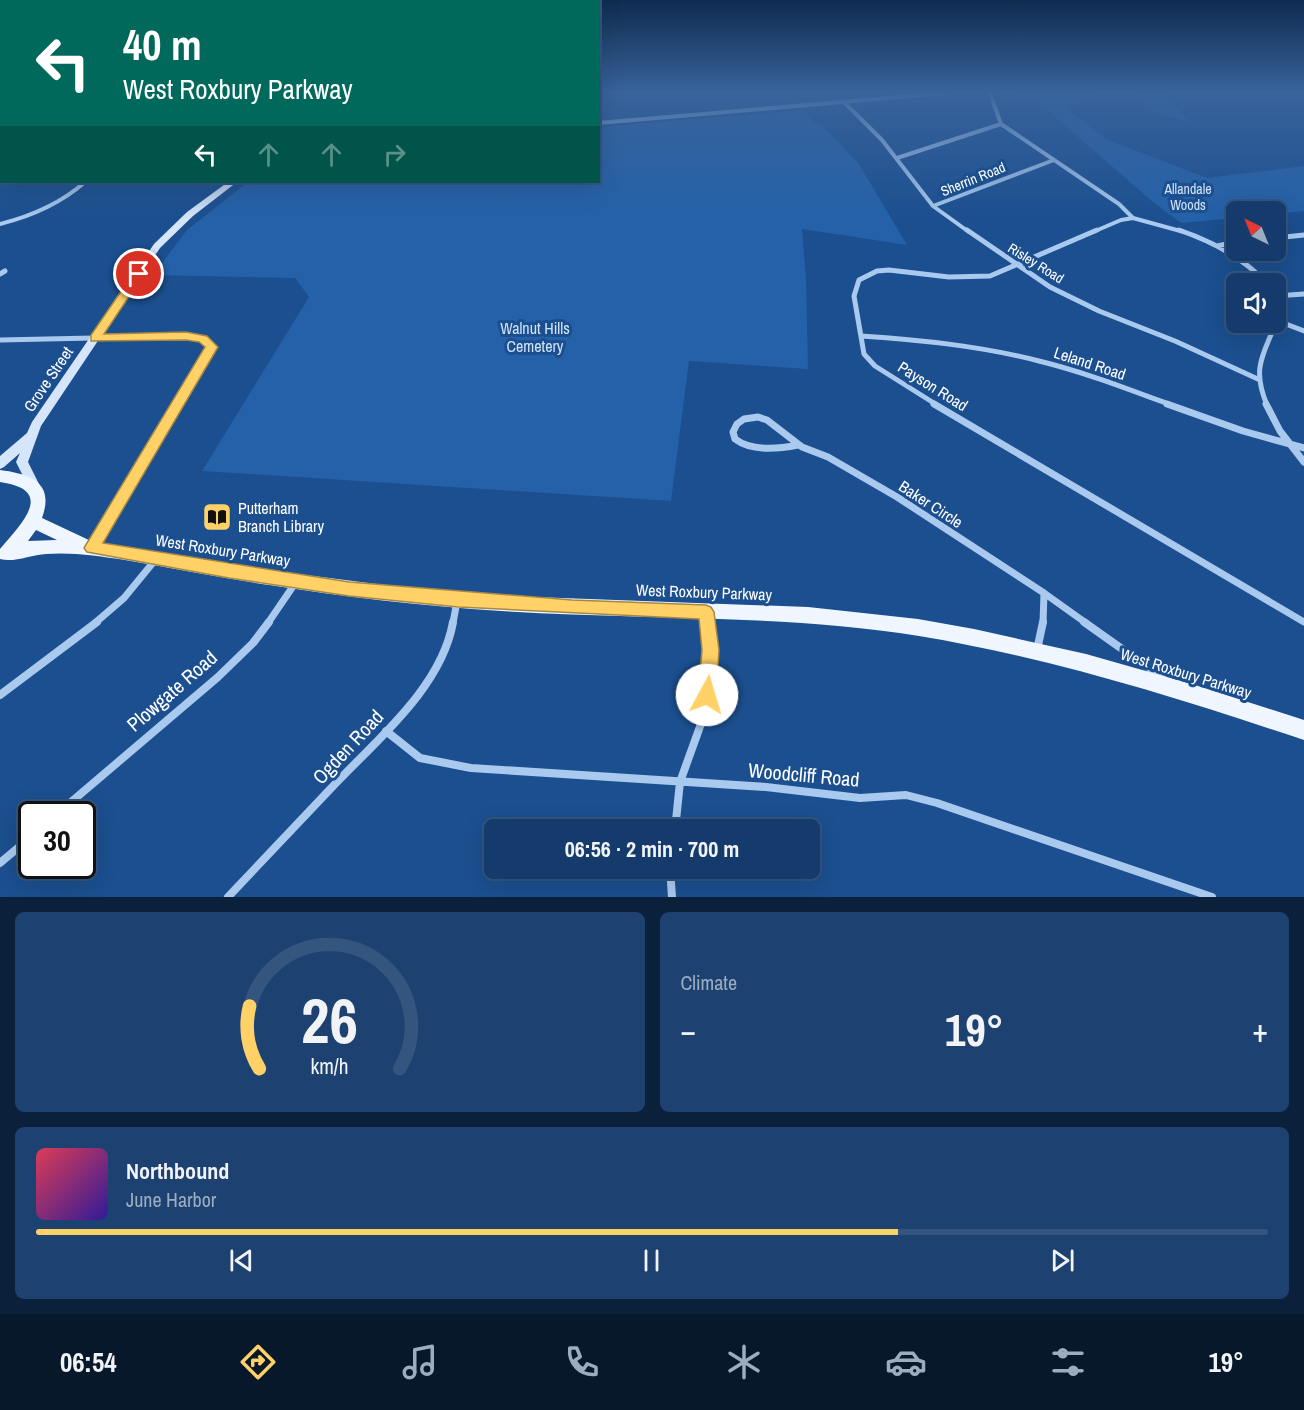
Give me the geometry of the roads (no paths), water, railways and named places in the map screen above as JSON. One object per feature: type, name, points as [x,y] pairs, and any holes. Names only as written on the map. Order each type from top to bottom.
[{"type":"main road","name":"Grove Street","points":[[0,464],[31,434],[157,246],[190,214],[232,183]]},
{"type":"main road","name":"Grove Street","points":[[31,434],[22,462],[35,488]]},
{"type":"main road","points":[[0,476],[27,481],[35,488],[39,498],[39,509],[33,522],[17,544],[3,555]]},
{"type":"main road","name":"West Roxbury Parkway","points":[[33,522],[92,548]]},
{"type":"main road","name":"West Roxbury Parkway","points":[[3,555],[17,550],[92,548],[296,582],[458,599],[856,619],[960,635],[1036,651],[1181,690],[1304,730]]},
{"type":"street","name":"Risley Road","points":[[875,135],[897,158],[933,206],[1017,266],[1050,287],[1099,311],[1175,341],[1260,380]]},
{"type":"street","points":[[897,158],[968,135]]},
{"type":"street","points":[[1017,135],[1119,204],[1133,218],[1182,231],[1216,246],[1257,273]]},
{"type":"street","name":"Sherrin Road","points":[[933,206],[1054,160]]},
{"type":"street","points":[[0,224],[52,207],[84,183]]},
{"type":"street","name":"Payson Road","points":[[1133,218],[1112,224],[990,276],[968,278],[889,270],[867,275],[860,280],[854,296],[864,354],[875,366],[891,377],[1304,622]]},
{"type":"street","points":[[1286,237],[1304,235]]},
{"type":"street","points":[[1216,246],[1226,244]]},
{"type":"street","points":[[1286,296],[1304,294]]},
{"type":"street","points":[[1286,324],[1304,331]]},
{"type":"street","points":[[1273,333],[1263,359],[1260,380],[1270,412],[1289,445],[1304,462]]},
{"type":"street","points":[[0,340],[186,336],[203,338],[212,347],[92,548]]},
{"type":"street","name":"Leland Road","points":[[861,336],[956,343],[1029,358],[1110,383],[1232,428],[1304,448]]},
{"type":"street","name":"Baker Circle","points":[[798,445],[784,448],[755,448],[742,443],[733,432],[735,425],[742,419],[751,417],[769,420],[798,445],[825,456],[908,503],[1044,593],[1181,690]]},
{"type":"street","points":[[0,695],[113,608],[142,579],[157,559]]},
{"type":"street","name":"Plowgate Road","points":[[72,801],[218,677],[253,643],[296,582]]},
{"type":"street","points":[[1036,651],[1043,626],[1044,593]]},
{"type":"street","name":"Ogden Road","points":[[228,897],[386,731],[427,684],[442,659],[452,629],[458,599]]},
{"type":"street","points":[[676,819],[680,782],[702,720],[710,683],[711,650],[706,612]]},
{"type":"street","name":"Woodcliff Road","points":[[386,731],[420,758],[471,768],[766,787],[860,798],[906,795],[938,803],[1212,897]]},
{"type":"street","points":[[0,863],[18,848]]},
{"type":"street","points":[[671,879],[672,897]]},
{"type":"place","name":"Putterham Branch Library","points":[[217,517]]},
{"type":"park label","name":"Allandale Woods","points":[[1188,198]]},
{"type":"park label","name":"Walnut Hills Cemetery","points":[[535,337]]}]
